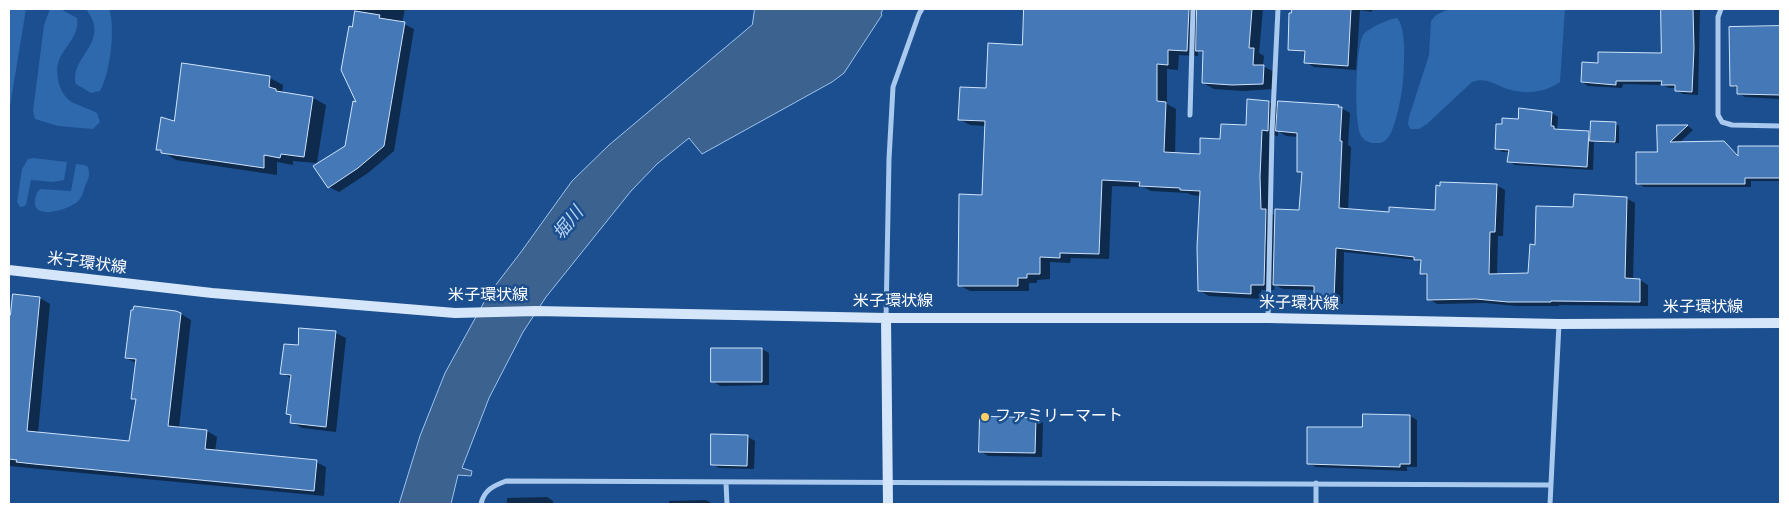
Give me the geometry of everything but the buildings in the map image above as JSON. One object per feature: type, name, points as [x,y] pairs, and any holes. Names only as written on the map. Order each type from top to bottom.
[{"type":"main road","name":"米子環状線","points":[[9,270],[212,293],[454,313],[536,311],[886,318],[1268,318],[1559,324],[1780,323]]},
{"type":"main road","points":[[886,318],[888,504]]},
{"type":"street","points":[[886,318],[889,159],[893,87],[922,9]]},
{"type":"street","points":[[1190,115],[1193,9]]},
{"type":"street","points":[[1268,318],[1272,132],[1278,9]]},
{"type":"street","points":[[1721,9],[1718,17],[1718,115],[1722,122],[1732,125],[1780,126]]},
{"type":"street","points":[[1550,504],[1559,324]]},
{"type":"street","points":[[481,504],[486,491],[506,481],[1551,485]]},
{"type":"street","points":[[726,483],[727,504]]},
{"type":"street","points":[[1316,483],[1316,504]]},
{"type":"shaded area","points":[[9,9],[26,9],[9,112]]},
{"type":"shaded area","points":[[50,9],[62,10],[77,18],[76,31],[58,64],[59,84],[64,95],[71,102],[97,113],[100,122],[93,129],[58,126],[35,119],[33,111],[44,25]]},
{"type":"shaded area","points":[[86,9],[109,9],[112,27],[111,51],[107,74],[100,91],[91,93],[76,84],[75,74],[92,40],[94,31],[93,21]]},
{"type":"shaded area","points":[[1449,9],[1565,9],[1560,82],[1539,91],[1524,92],[1509,90],[1487,81],[1472,82],[1427,124],[1419,129],[1410,129],[1408,124],[1409,117],[1429,55],[1431,21],[1436,15]]},
{"type":"shaded area","points":[[1397,18],[1404,39],[1404,68],[1400,104],[1389,136],[1382,142],[1371,143],[1362,137],[1357,118],[1356,86],[1361,42],[1363,35],[1369,30]]},
{"type":"shaded area","points":[[28,159],[67,162],[64,180],[53,182],[31,180],[26,205],[20,207],[17,202],[22,169]]},
{"type":"shaded area","points":[[76,164],[88,167],[89,172],[80,199],[75,204],[61,210],[45,212],[39,210],[35,206],[35,200],[36,194],[40,189],[71,191]]},
{"type":"water","name":"堀川","points":[[755,9],[883,9],[882,15],[844,73],[832,82],[702,154],[689,138],[657,164],[631,191],[546,297],[523,332],[489,398],[462,468],[472,471],[471,476],[458,475],[451,504],[399,504],[420,436],[445,373],[488,295],[572,181],[609,145],[752,25]]},
{"type":"place","name":"ファミリーマート","points":[[985,417]]}]
